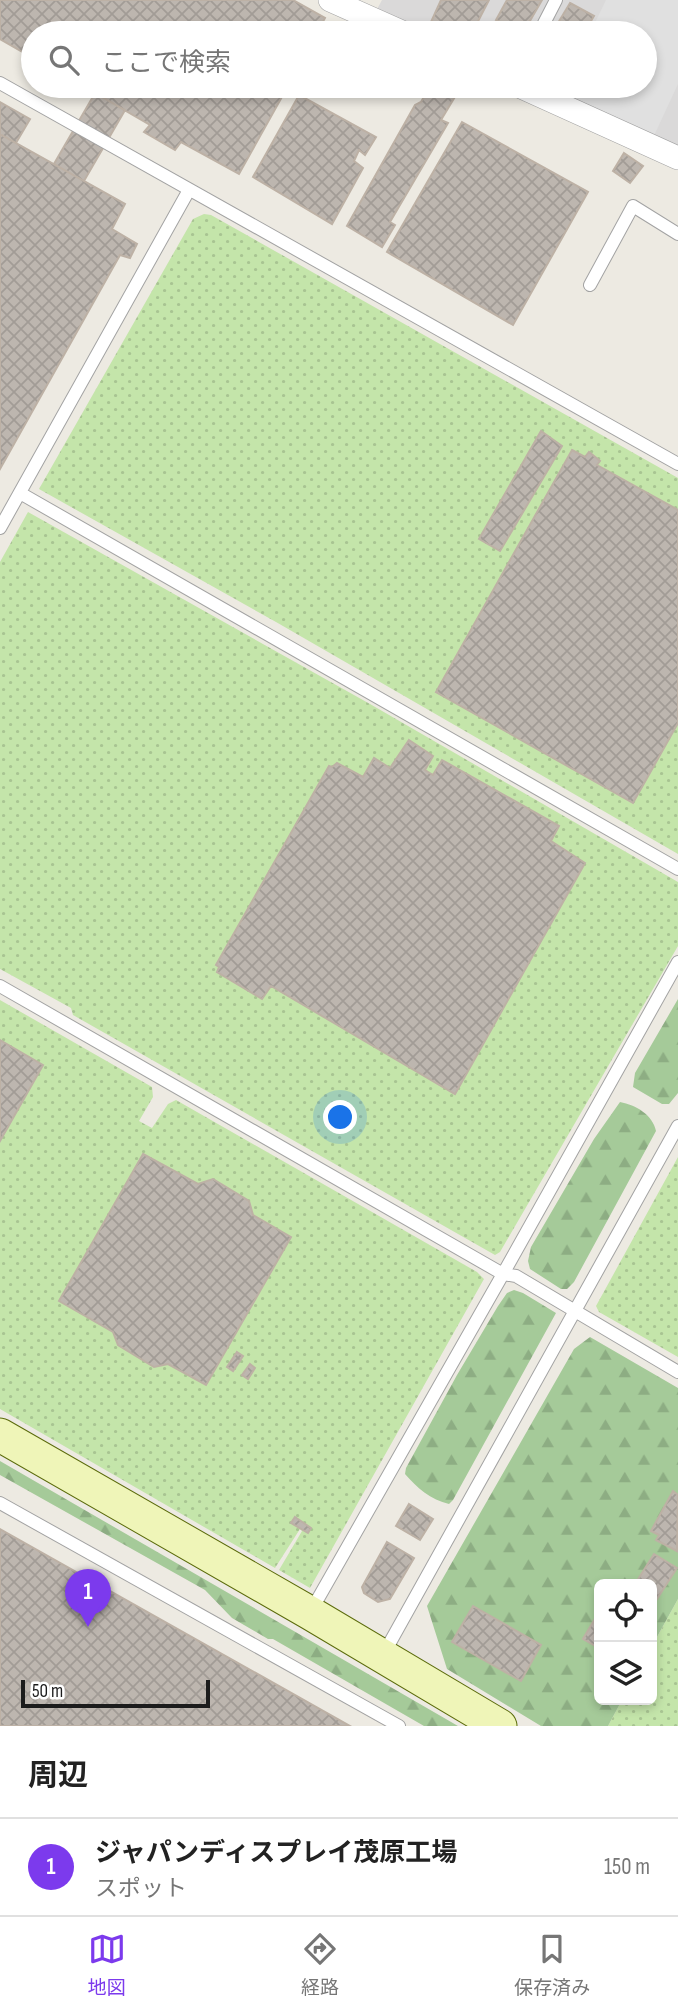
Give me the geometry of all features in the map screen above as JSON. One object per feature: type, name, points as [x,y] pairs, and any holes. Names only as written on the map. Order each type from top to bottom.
[{"type":"street","points":[[330,0],[366,7],[386,21]]},
{"type":"street","points":[[546,98],[678,158]]},
{"type":"street","points":[[0,1435],[500,1726]]},
{"type":"lane","points":[[545,21],[555,0]]},
{"type":"lane","points":[[0,83],[21,95]]},
{"type":"lane","points":[[26,98],[678,464]]},
{"type":"lane","points":[[0,528],[189,190]]},
{"type":"lane","points":[[590,285],[633,206],[678,234]]},
{"type":"lane","points":[[20,493],[678,869]]},
{"type":"lane","points":[[310,1613],[678,962]]},
{"type":"lane","points":[[0,986],[503,1274],[516,1276],[678,1372]]},
{"type":"lane","points":[[383,1656],[678,1126]]},
{"type":"lane","points":[[0,1503],[400,1726]]},
{"type":"shaded area","points":[[382,0],[678,0],[678,152],[559,98],[657,98],[657,21],[393,21],[375,13]]},
{"type":"shaded area","points":[[606,0],[678,0],[678,84],[652,140],[560,98],[657,98],[657,21],[596,21]]},
{"type":"green space","points":[[204,214],[211,215],[678,478],[678,854],[39,489],[193,219]]},
{"type":"green space","points":[[28,512],[370,704],[678,882],[678,946],[500,1252],[495,1255],[73,1015],[71,1008],[0,969],[0,562]]},
{"type":"green space","points":[[678,999],[678,1093],[669,1104],[662,1104],[633,1087],[635,1073]]},
{"type":"green space","points":[[0,1000],[152,1087],[153,1097],[139,1121],[152,1128],[168,1104],[176,1100],[477,1272],[484,1279],[310,1588],[279,1570],[302,1531],[300,1529],[275,1568],[0,1409]]},
{"type":"green space","points":[[620,1102],[643,1112],[656,1131],[574,1282],[567,1289],[561,1289],[530,1269],[528,1261],[531,1247],[594,1139]]},
{"type":"green space","points":[[678,1157],[678,1357],[599,1312],[596,1306]]},
{"type":"green space","points":[[514,1290],[556,1313],[453,1500],[449,1504],[442,1502],[414,1484],[405,1474],[406,1468],[498,1306],[507,1293]]},
{"type":"green space","points":[[590,1337],[678,1388],[678,1599],[657,1637],[657,1579],[594,1579],[594,1705],[619,1705],[608,1726],[541,1726],[447,1669],[427,1606],[574,1349]]},
{"type":"green space","points":[[0,1461],[458,1726],[424,1726],[273,1639],[268,1639],[232,1618],[205,1590],[0,1475]]},
{"type":"green space","points":[[678,1599],[678,1726],[608,1726],[619,1705],[657,1705],[657,1637]]},
{"type":"building","points":[[0,0],[293,0],[325,18],[323,21],[21,21],[21,51],[0,39]]},
{"type":"building","points":[[441,0],[489,0],[478,21],[431,21]]},
{"type":"building","points":[[507,0],[542,0],[530,21],[496,20]]},
{"type":"building","points":[[570,3],[594,16],[591,21],[559,21]]},
{"type":"building","points":[[92,98],[104,98],[125,110],[84,181],[54,164]]},
{"type":"building","points":[[104,98],[281,98],[239,174],[181,142],[175,150],[144,132],[150,125]]},
{"type":"building","points":[[297,98],[304,98],[376,137],[365,155],[359,150],[354,161],[363,168],[332,224],[253,177]]},
{"type":"building","points":[[423,98],[454,98],[441,120],[448,123],[390,222],[395,225],[382,247],[347,226],[415,105]]},
{"type":"building","points":[[0,102],[30,119],[16,143],[0,134]]},
{"type":"building","points":[[462,122],[588,192],[513,325],[387,252]]},
{"type":"building","points":[[0,134],[125,204],[112,229],[137,244],[130,258],[120,255],[0,469]]},
{"type":"building","points":[[624,153],[643,166],[630,183],[613,171]]},
{"type":"building","points":[[541,431],[562,446],[500,551],[479,539]]},
{"type":"building","points":[[572,450],[585,457],[589,452],[600,461],[597,465],[678,510],[678,723],[633,803],[436,692]]},
{"type":"building","points":[[409,740],[433,756],[425,770],[433,775],[442,760],[559,826],[551,841],[585,863],[455,1094],[271,986],[262,999],[217,972],[219,967],[216,965],[329,766],[337,763],[363,777],[374,758],[390,768]]},
{"type":"building","points":[[0,1040],[43,1065],[0,1141]]},
{"type":"building","points":[[143,1154],[198,1184],[213,1179],[249,1201],[253,1215],[291,1237],[206,1385],[168,1364],[154,1367],[118,1345],[113,1332],[59,1301]]},
{"type":"building","points":[[237,1352],[243,1356],[233,1371],[227,1367]]},
{"type":"building","points":[[250,1364],[255,1368],[248,1379],[242,1375]]},
{"type":"building","points":[[673,1491],[678,1495],[677,1551],[656,1540],[659,1535],[651,1531]]},
{"type":"building","points":[[409,1504],[433,1519],[420,1540],[396,1526]]},
{"type":"building","points":[[295,1517],[311,1528],[308,1533],[291,1523]]},
{"type":"building","points":[[0,1529],[350,1726],[0,1726]]},
{"type":"building","points":[[387,1542],[414,1558],[390,1599],[378,1602],[364,1593],[362,1587]]},
{"type":"building","points":[[654,1554],[677,1568],[657,1599],[657,1579],[638,1579]]},
{"type":"building","points":[[473,1606],[541,1645],[521,1681],[452,1642]]},
{"type":"building","points":[[594,1620],[594,1645],[583,1639]]},
{"type":"place","name":"ジャパンディスプレイ茂原工場","points":[[88,1627]]}]
